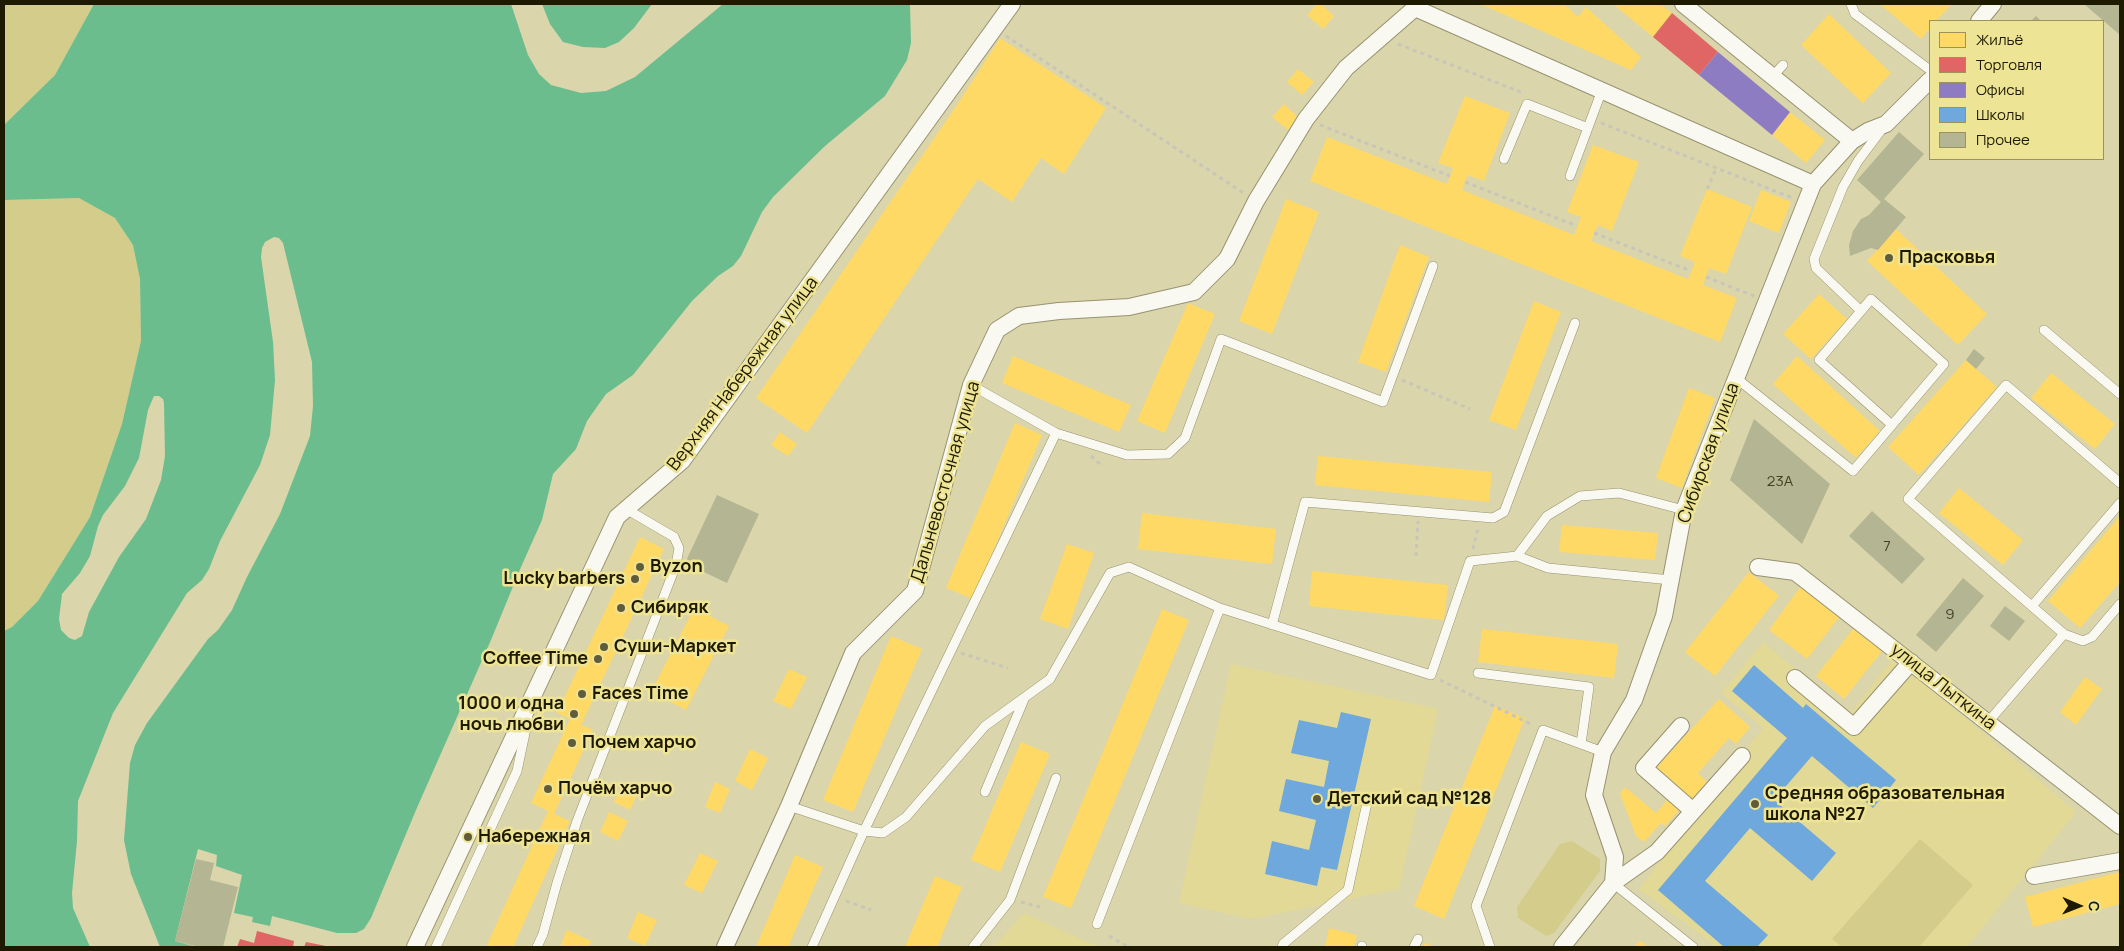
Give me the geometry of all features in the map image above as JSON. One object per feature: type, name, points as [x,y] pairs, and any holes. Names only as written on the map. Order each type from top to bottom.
[{"type":"street","name":"Верхняя Набережная улица","points":[[415,947],[617,517],[682,460],[1012,4]]},
{"type":"street","points":[[1683,4],[1852,141]]},
{"type":"street","points":[[1980,20],[1993,4]]},
{"type":"street","points":[[1416,6],[1813,184]]},
{"type":"street","name":"Дальневосточная улица","points":[[725,947],[789,806],[853,653],[915,591],[971,385],[998,330],[1019,316],[1060,311],[1129,307],[1194,292],[1227,258],[1256,201],[1306,120],[1346,68],[1416,6]]},
{"type":"street","name":"Сибирская улица","points":[[1612,882],[1615,857],[1594,795],[1603,752],[1634,700],[1664,616],[1684,510],[1736,378],[1813,184],[1852,141],[1868,131],[1886,124],[1929,81]]},
{"type":"street","name":"улица Лыткина","points":[[1758,567],[1795,572],[2120,826]]},
{"type":"street","points":[[1795,678],[1854,727],[1911,662]]},
{"type":"street","points":[[1681,726],[1644,768],[1693,812]]},
{"type":"street","points":[[1562,947],[1612,882],[1657,852],[1742,756]]},
{"type":"street","points":[[2034,876],[2120,861]]},
{"type":"lane","points":[[1851,4],[1855,14],[1929,69]]},
{"type":"lane","points":[[1772,77],[1783,65]]},
{"type":"lane","points":[[1570,176],[1602,90]]},
{"type":"lane","points":[[1504,159],[1527,104],[1588,128]]},
{"type":"lane","points":[[1861,312],[1816,268],[1814,259],[1843,188],[1858,161],[1886,124]]},
{"type":"lane","points":[[971,385],[1056,434],[1127,455],[1168,454],[1185,438],[1221,339],[1383,402],[1433,266]]},
{"type":"lane","points":[[1736,378],[1853,471],[1944,364],[1871,299],[1819,360],[1892,425]]},
{"type":"lane","points":[[1272,625],[1304,502],[1493,518],[1504,512],[1575,322]]},
{"type":"lane","points":[[2044,330],[2120,394]]},
{"type":"lane","points":[[2120,483],[2006,385],[1908,499],[2064,634],[2083,641],[2092,637],[2120,604]]},
{"type":"lane","points":[[812,947],[864,831],[1056,434]]},
{"type":"lane","points":[[1517,556],[1547,516],[1580,496],[1618,493],[1684,510]]},
{"type":"lane","points":[[2032,606],[2120,503]]},
{"type":"lane","points":[[537,947],[543,934],[577,821],[676,566],[679,548],[674,537],[626,509]]},
{"type":"lane","points":[[789,806],[864,831],[883,833],[906,817],[985,726],[1050,679],[1110,573],[1129,567],[1220,608],[1431,675],[1470,562],[1517,556],[1548,568],[1671,580]]},
{"type":"lane","points":[[1097,924],[1220,608]]},
{"type":"lane","points":[[1988,722],[2064,634]]},
{"type":"lane","points":[[1478,673],[1589,687],[1581,744]]},
{"type":"lane","points":[[436,947],[517,771],[533,696]]},
{"type":"lane","points":[[986,792],[1025,697]]},
{"type":"lane","points":[[1490,947],[1476,906],[1543,730],[1603,752]]},
{"type":"lane","points":[[973,947],[1010,900],[1056,778]]},
{"type":"lane","points":[[1282,947],[1283,944],[1348,890],[1367,803]]},
{"type":"lane","points":[[1612,882],[1693,947]]},
{"type":"path","points":[[995,28],[1256,201]]},
{"type":"path","points":[[1306,120],[1450,176]]},
{"type":"path","points":[[1707,189],[1716,168]]},
{"type":"path","points":[[1465,182],[1577,226]]},
{"type":"path","points":[[1594,233],[1691,271]]},
{"type":"path","points":[[1706,277],[1745,292]]},
{"type":"path","points":[[1402,380],[1470,409]]},
{"type":"path","points":[[1088,453],[1102,466]]},
{"type":"path","points":[[1416,556],[1419,512]]},
{"type":"path","points":[[1470,562],[1480,517]]},
{"type":"path","points":[[951,649],[1008,668]]},
{"type":"path","points":[[1431,675],[1543,730]]},
{"type":"path","points":[[835,896],[871,910]]},
{"type":"path","points":[[1010,900],[1040,907]]},
{"type":"path","points":[[1109,936],[1129,947]]},
{"type":"shaded area","points":[[4,4],[94,4],[55,75],[4,125]]},
{"type":"shaded area","points":[[94,4],[511,4],[528,55],[539,74],[551,85],[581,93],[606,91],[635,77],[723,4],[910,4],[911,43],[907,60],[885,96],[825,146],[773,197],[762,212],[741,256],[733,266],[718,276],[692,301],[633,375],[606,394],[587,421],[576,449],[553,474],[542,520],[491,640],[371,918],[364,929],[356,933],[337,933],[272,916],[270,926],[252,922],[253,917],[234,913],[242,875],[216,866],[217,855],[198,849],[175,941],[196,947],[160,947],[131,874],[124,840],[130,763],[135,745],[147,723],[208,639],[218,630],[232,610],[280,514],[310,436],[313,406],[312,362],[283,243],[279,238],[274,237],[265,242],[261,257],[273,342],[275,380],[270,435],[260,465],[220,541],[209,569],[202,580],[187,593],[113,713],[78,801],[77,841],[72,893],[73,908],[90,947],[4,947],[4,631],[12,627],[38,601],[90,517],[122,424],[141,341],[140,279],[133,245],[115,218],[79,198],[4,200],[4,125],[55,75]],"holes":[[[154,396],[159,396],[163,399],[164,403],[165,456],[161,480],[146,519],[119,557],[89,612],[82,636],[75,640],[69,638],[61,630],[59,619],[62,594],[80,573],[90,556],[103,515],[125,486],[139,458],[148,410]]]},
{"type":"shaded area","points":[[542,4],[652,4],[634,28],[619,42],[605,48],[583,47],[563,42],[550,24]]},
{"type":"shaded area","points":[[79,198],[115,218],[133,245],[140,279],[141,342],[122,424],[90,517],[38,601],[12,627],[4,631],[4,200]]},
{"type":"shaded area","points":[[1763,642],[1849,715],[1894,657],[2076,812],[1967,947],[1717,947],[1639,889],[1763,728],[1721,693]]},
{"type":"shaded area","points":[[1231,664],[1438,709],[1399,889],[1251,919],[1179,903]]},
{"type":"shaded area","points":[[1920,839],[1973,885],[1919,947],[1842,947],[1832,939]]},
{"type":"shaded area","points":[[1572,841],[1600,859],[1600,871],[1554,933],[1546,936],[1518,918],[1517,907],[1560,844]]},
{"type":"shaded area","points":[[1024,913],[1098,947],[994,947]]},
{"type":"building: Жильё","points":[[1317,4],[1321,4],[1334,16],[1323,29],[1307,15]]},
{"type":"building: Жильё","points":[[1480,4],[1564,4],[1578,17],[1586,7],[1641,57],[1631,70]]},
{"type":"building: Жильё","points":[[1613,4],[1660,4],[1672,13],[1653,37]]},
{"type":"building: Жильё","points":[[1880,4],[1952,4],[1937,20],[1929,20],[1929,29],[1921,39]]},
{"type":"building: Жильё","points":[[1829,14],[1891,73],[1863,103],[1801,45]]},
{"type":"building: Жильё","points":[[1000,38],[1106,108],[1064,174],[1041,158],[1012,202],[978,179],[807,433],[756,398],[959,102]]},
{"type":"building: Жильё","points":[[1298,69],[1314,82],[1302,95],[1287,82]]},
{"type":"building: Жильё","points":[[1465,96],[1510,113],[1484,181],[1468,175],[1462,190],[1574,235],[1581,217],[1567,212],[1593,145],[1639,162],[1612,231],[1598,225],[1591,241],[1688,279],[1695,262],[1680,256],[1707,189],[1752,207],[1726,274],[1709,268],[1703,285],[1737,298],[1720,342],[1310,181],[1327,137],[1447,184],[1453,168],[1438,163]]},
{"type":"building: Жильё","points":[[1284,104],[1299,118],[1288,130],[1272,117]]},
{"type":"building: Жильё","points":[[1790,112],[1825,140],[1806,163],[1772,135]]},
{"type":"building: Жильё","points":[[1761,190],[1791,202],[1779,233],[1749,221]]},
{"type":"building: Жильё","points":[[1286,199],[1319,212],[1272,334],[1239,321]]},
{"type":"building: Жильё","points":[[1896,229],[1987,314],[1958,345],[1867,261]]},
{"type":"building: Жильё","points":[[1400,245],[1429,257],[1386,372],[1358,362]]},
{"type":"building: Жильё","points":[[1819,294],[1847,319],[1811,359],[1783,334]]},
{"type":"building: Жильё","points":[[1534,301],[1561,312],[1516,430],[1489,420]]},
{"type":"building: Жильё","points":[[1188,303],[1215,314],[1165,433],[1137,421]]},
{"type":"building: Жильё","points":[[1013,356],[1131,405],[1119,432],[1002,383]]},
{"type":"building: Жильё","points":[[1797,356],[1880,431],[1856,458],[1773,384]]},
{"type":"building: Жильё","points":[[1966,360],[1997,387],[1919,475],[1888,447]]},
{"type":"building: Жильё","points":[[2051,373],[2115,424],[2095,449],[2031,398]]},
{"type":"building: Жильё","points":[[1689,388],[1715,398],[1682,488],[1656,478]]},
{"type":"building: Жильё","points":[[1015,423],[1042,435],[973,599],[946,588]]},
{"type":"building: Жильё","points":[[780,432],[797,444],[788,456],[771,445]]},
{"type":"building: Жильё","points":[[1318,456],[1492,472],[1489,502],[1315,485]]},
{"type":"building: Жильё","points":[[1959,488],[2023,540],[2003,565],[1939,513]]},
{"type":"building: Жильё","points":[[1142,513],[1276,529],[1272,564],[1138,549]]},
{"type":"building: Жильё","points":[[2120,516],[2120,582],[2080,628],[2048,601]]},
{"type":"building: Жильё","points":[[1562,525],[1658,533],[1655,560],[1559,552]]},
{"type":"building: Жильё","points":[[640,537],[664,549],[581,725],[593,730],[554,814],[570,821],[513,947],[486,947],[548,811],[531,803],[570,719],[557,713]]},
{"type":"building: Жильё","points":[[1067,544],[1094,553],[1068,629],[1040,619]]},
{"type":"building: Жильё","points":[[1312,571],[1448,585],[1444,620],[1309,606]]},
{"type":"building: Жильё","points":[[1749,572],[1779,596],[1715,676],[1685,652]]},
{"type":"building: Жильё","points":[[1801,586],[1840,616],[1807,659],[1769,630]]},
{"type":"building: Жильё","points":[[694,608],[729,626],[686,710],[651,692]]},
{"type":"building: Жильё","points":[[1162,609],[1189,620],[1071,908],[1043,897]]},
{"type":"building: Жильё","points":[[1854,628],[1882,651],[1844,699],[1816,676]]},
{"type":"building: Жильё","points":[[1482,629],[1618,644],[1614,678],[1478,662]]},
{"type":"building: Жильё","points":[[891,636],[922,649],[853,812],[823,800]]},
{"type":"building: Жильё","points":[[789,669],[807,677],[791,709],[773,701]]},
{"type":"building: Жильё","points":[[2085,677],[2102,689],[2076,725],[2060,712]]},
{"type":"building: Жильё","points":[[1719,699],[1750,727],[1736,744],[1729,738],[1698,773],[1707,782],[1690,801],[1655,769]]},
{"type":"building: Жильё","points":[[1495,706],[1525,718],[1444,919],[1414,906]]},
{"type":"building: Жильё","points":[[1021,742],[1050,754],[1000,872],[971,860]]},
{"type":"building: Жильё","points":[[750,749],[768,758],[752,790],[735,781]]},
{"type":"building: Жильё","points":[[623,782],[639,790],[630,810],[614,802]]},
{"type":"building: Жильё","points":[[715,782],[730,789],[720,813],[705,807]]},
{"type":"building: Жильё","points":[[1625,787],[1656,813],[1667,800],[1679,810],[1665,826],[1661,823],[1644,842],[1636,836],[1620,794]]},
{"type":"building: Жильё","points":[[609,812],[628,821],[618,841],[600,832]]},
{"type":"building: Жильё","points":[[700,853],[718,861],[702,893],[684,885]]},
{"type":"building: Жильё","points":[[795,855],[823,867],[788,947],[756,947]]},
{"type":"building: Жильё","points":[[2120,872],[2120,904],[2033,927],[2025,897]]},
{"type":"building: Жильё","points":[[935,876],[962,887],[937,947],[905,947]]},
{"type":"building: Жильё","points":[[638,912],[657,920],[645,946],[627,938]]},
{"type":"building: Жильё","points":[[1329,928],[1357,935],[1354,947],[1325,947]]},
{"type":"building: Жильё","points":[[567,930],[591,941],[589,947],[560,947]]},
{"type":"building: Жильё","points":[[1640,941],[1648,947],[1634,947]]},
{"type":"building: Жильё","points":[[1425,943],[1435,947],[1423,947]]},
{"type":"building: Торговля","points":[[1672,13],[1718,52],[1699,75],[1653,37]]},
{"type":"building: Торговля","points":[[257,931],[294,941],[293,947],[237,947],[240,939],[254,943]]},
{"type":"building: Торговля","points":[[306,942],[326,946],[326,947],[304,947]]},
{"type":"building: Офисы","points":[[1718,52],[1790,112],[1772,135],[1699,75]]},
{"type":"building: Школы","name":"Средняя образовательная школа №27","points":[[1754,665],[1803,708],[1806,704],[1896,780],[1873,808],[1812,756],[1774,800],[1836,853],[1812,881],[1750,828],[1705,881],[1768,935],[1757,947],[1724,947],[1658,890],[1787,738],[1732,691]]},
{"type":"building: Школы","name":"Детский сад №128","points":[[1341,712],[1371,719],[1337,870],[1321,867],[1317,886],[1265,874],[1272,841],[1309,850],[1316,820],[1279,811],[1286,779],[1324,787],[1329,761],[1291,753],[1299,720],[1337,728]]},
{"type":"building: Прочее","points":[[2084,4],[2120,4],[2120,35]]},
{"type":"building: Прочее","points":[[2036,16],[2040,20],[2032,20]]},
{"type":"building: Прочее","points":[[1899,132],[1924,154],[1884,199],[1906,217],[1878,250],[1871,248],[1850,256],[1849,245],[1853,231],[1861,219],[1869,215],[1881,202],[1857,180]]},
{"type":"building: Прочее","points":[[1974,349],[1985,358],[1976,369],[1966,360]]},
{"type":"building: Прочее","points":[[1754,419],[1830,484],[1802,544],[1730,480]]},
{"type":"building: Прочее","points":[[717,495],[759,514],[727,583],[685,563]]},
{"type":"building: Прочее","points":[[1872,511],[1925,559],[1902,584],[1849,536]]},
{"type":"building: Прочее","points":[[1963,578],[1984,596],[1936,652],[1916,635]]},
{"type":"building: Прочее","points":[[2005,606],[2025,621],[2009,641],[1990,626]]},
{"type":"building: Прочее","points":[[196,859],[214,863],[210,880],[238,887],[223,947],[199,947],[175,941]]},
{"type":"place","name":"Прасковья","points":[[1889,258]]},
{"type":"place","name":"Byzon","points":[[640,567]]},
{"type":"place","name":"Lucky barbers","points":[[635,579]]},
{"type":"place","name":"Сибиряк","points":[[621,608]]},
{"type":"place","name":"Суши-Маркет","points":[[604,647]]},
{"type":"place","name":"Coffee Time","points":[[598,659]]},
{"type":"place","name":"Faces Time","points":[[582,694]]},
{"type":"place","name":"1000 и одна ночь любви","points":[[574,714]]},
{"type":"place","name":"Почем харчо","points":[[572,743]]},
{"type":"place","name":"Почём харчо","points":[[548,789]]},
{"type":"place","name":"Детский сад №128","points":[[1317,799]]},
{"type":"place","name":"Средняя образовательная школа №27","points":[[1755,804]]},
{"type":"place","name":"Набережная","points":[[468,837]]}]
